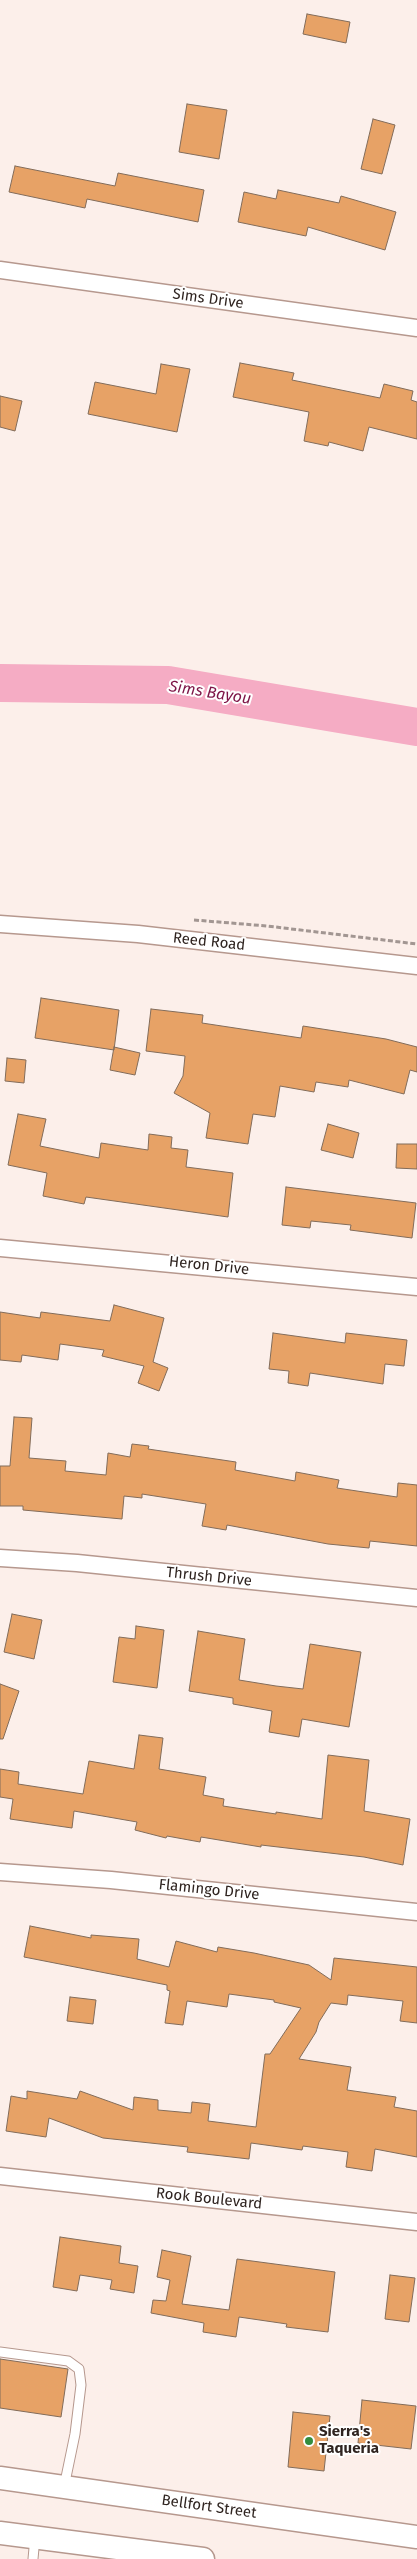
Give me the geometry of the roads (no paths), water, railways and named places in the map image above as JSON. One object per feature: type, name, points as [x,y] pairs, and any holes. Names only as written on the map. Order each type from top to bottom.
[{"type":"main road","name":"Bellfort Street","points":[[0,2478],[417,2537]]},
{"type":"main road","points":[[0,2533],[34,2548],[203,2559]]},
{"type":"street","name":"Sims Drive","points":[[0,270],[417,328]]},
{"type":"street","name":"Reed Road","points":[[0,924],[138,934],[417,966]]},
{"type":"street","name":"Heron Drive","points":[[0,1248],[417,1288]]},
{"type":"street","name":"Thrush Drive","points":[[0,1558],[76,1563],[417,1598]]},
{"type":"street","name":"Flamingo Drive","points":[[0,1872],[111,1880],[417,1912]]},
{"type":"street","name":"Rook Boulevard","points":[[0,2176],[417,2222]]},
{"type":"lane","points":[[0,2352],[68,2361],[79,2369],[81,2385],[75,2434],[64,2487]]},
{"type":"waterway","name":"Sims Bayou","points":[[0,683],[168,685],[417,727]]},
{"type":"place","name":"Sierra's Taqueria","points":[[309,2441]]}]
